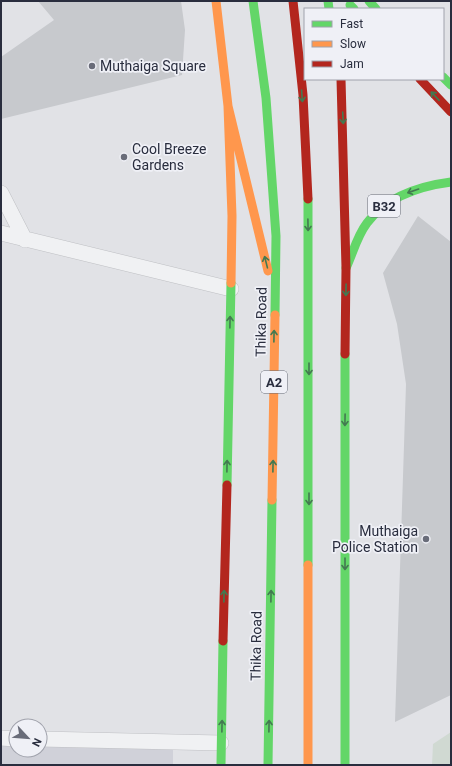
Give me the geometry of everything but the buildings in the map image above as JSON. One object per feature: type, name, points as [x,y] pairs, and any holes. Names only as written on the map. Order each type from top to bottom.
[{"type":"main road","points":[[216,1],[228,106],[232,192],[221,765]]},
{"type":"main road","name":"Thika Road","points":[[253,1],[266,98],[274,185],[276,236],[268,765]]},
{"type":"main road","points":[[293,1],[299,49],[307,170],[309,251],[308,765]]},
{"type":"main road","points":[[341,80],[346,268],[344,456],[345,765]]},
{"type":"main road","points":[[421,80],[451,112]]},
{"type":"main road","points":[[228,106],[275,299]]},
{"type":"main road","name":"B32","points":[[346,268],[367,223],[386,204],[398,196],[427,187],[451,182]]},
{"type":"street","points":[[1,193],[25,240]]},
{"type":"street","points":[[1,233],[231,289]]},
{"type":"street","points":[[48,739],[221,743]]},
{"type":"shaded area","points":[[451,732],[451,765],[432,765],[433,744]]},
{"type":"shaded area","points":[[1,745],[8,745],[8,758],[48,758],[48,746],[173,748],[173,765],[1,765]]},
{"type":"traffic: fast","points":[[253,1],[266,98],[276,236],[275,315]]},
{"type":"traffic: fast","points":[[328,1],[329,8]]},
{"type":"traffic: fast","points":[[369,1],[375,8]]},
{"type":"traffic: fast","points":[[350,5],[353,8]]},
{"type":"traffic: fast","points":[[444,78],[451,85]]},
{"type":"traffic: fast","points":[[346,268],[358,239],[367,223],[384,206],[394,199],[416,190],[428,186],[451,182]]},
{"type":"traffic: fast","points":[[308,199],[308,565]]},
{"type":"traffic: fast","points":[[227,485],[231,283]]},
{"type":"traffic: fast","points":[[345,354],[345,765]]},
{"type":"traffic: fast","points":[[268,765],[272,500]]},
{"type":"traffic: fast","points":[[221,765],[223,641]]},
{"type":"traffic: slow","points":[[216,1],[228,106],[232,216],[231,283]]},
{"type":"traffic: slow","points":[[228,106],[268,271]]},
{"type":"traffic: slow","points":[[272,500],[275,315]]},
{"type":"traffic: slow","points":[[308,565],[308,765]]},
{"type":"traffic: jam","points":[[293,1],[303,95],[308,199]]},
{"type":"traffic: jam","points":[[341,80],[346,268],[345,354]]},
{"type":"traffic: jam","points":[[421,80],[451,112]]},
{"type":"traffic: jam","points":[[223,641],[227,485]]},
{"type":"place","name":"Muthaiga Square","points":[[92,66]]},
{"type":"place","name":"Cool Breeze Gardens","points":[[124,157]]},
{"type":"place","name":"Muthaiga Police Station","points":[[426,539]]}]
